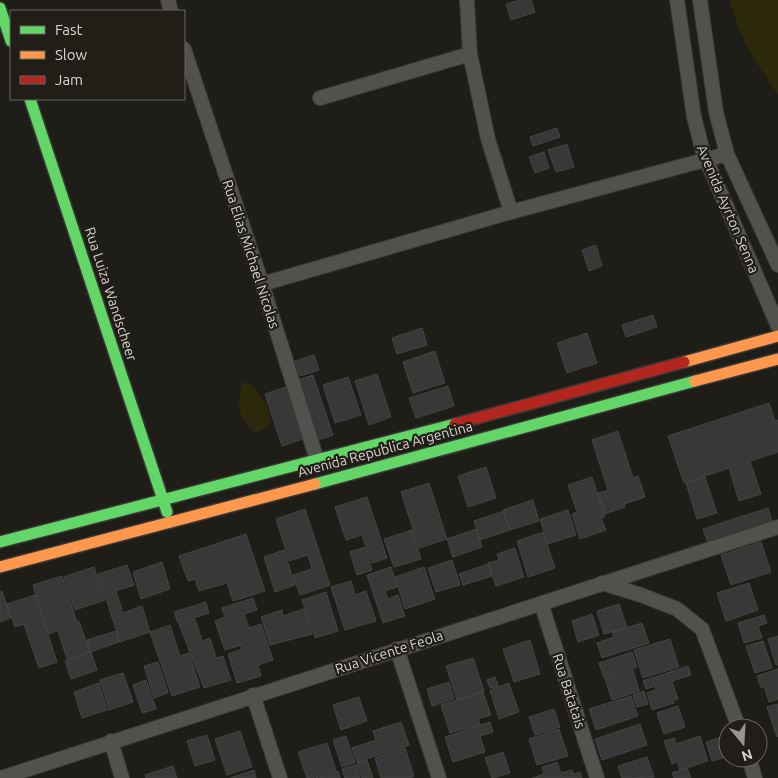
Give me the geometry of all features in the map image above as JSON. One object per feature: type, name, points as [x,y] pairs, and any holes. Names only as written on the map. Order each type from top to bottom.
[{"type":"main road","points":[[0,8],[10,38]]},
{"type":"main road","name":"Rua Luiza Wandscheer","points":[[30,100],[164,499],[170,523]]},
{"type":"main road","name":"Avenida Republica Argentina","points":[[0,542],[317,460],[778,336]]},
{"type":"main road","name":"Avenida Republica Argentina","points":[[0,567],[778,359]]},
{"type":"street","points":[[467,0],[470,54],[488,139],[511,212]]},
{"type":"street","name":"Avenida Ayrton Senna","points":[[677,0],[694,117],[706,160],[778,326]]},
{"type":"street","name":"Avenida Ayrton Senna","points":[[700,0],[716,112],[727,154],[778,265]]},
{"type":"street","name":"Rua Elias Michael Nicolas","points":[[185,52],[262,284],[317,460]]},
{"type":"street","points":[[320,98],[470,54]]},
{"type":"street","points":[[262,284],[511,212],[727,154]]},
{"type":"street","name":"Rua Vicente Feola","points":[[1,778],[778,527]]},
{"type":"street","points":[[602,583],[677,609],[702,629],[735,718]]},
{"type":"street","name":"Rua Batatais","points":[[541,603],[597,778]]},
{"type":"street","points":[[398,649],[439,778]]},
{"type":"street","points":[[253,696],[280,778]]},
{"type":"street","points":[[111,741],[122,778]]},
{"type":"shaded area","points":[[730,0],[778,0],[778,95],[743,39]]},
{"type":"shaded area","points":[[242,383],[249,383],[265,402],[270,414],[268,426],[255,433],[245,421],[240,411],[239,399]]},
{"type":"building","points":[[520,0],[531,0],[535,12],[511,20],[506,4]]},
{"type":"building","points":[[557,128],[560,137],[533,146],[530,137]]},
{"type":"building","points":[[567,144],[574,167],[556,172],[548,150]]},
{"type":"building","points":[[544,152],[549,168],[535,173],[529,157]]},
{"type":"building","points":[[596,245],[602,266],[589,271],[582,250]]},
{"type":"building","points":[[653,315],[657,327],[626,337],[622,325]]},
{"type":"building","points":[[422,328],[427,345],[397,354],[392,338]]},
{"type":"building","points":[[587,333],[597,363],[567,373],[557,343]]},
{"type":"building","points":[[435,351],[445,383],[413,393],[403,362]]},
{"type":"building","points":[[314,355],[319,370],[300,376],[295,361]]},
{"type":"building","points":[[377,374],[391,417],[369,425],[355,381]]},
{"type":"building","points":[[313,375],[333,435],[318,440],[298,380]]},
{"type":"building","points":[[348,377],[361,415],[335,423],[323,385]]},
{"type":"building","points":[[289,386],[306,438],[282,446],[265,394]]},
{"type":"building","points":[[448,386],[454,406],[416,418],[409,398]]},
{"type":"building","points":[[769,403],[775,421],[778,420],[778,452],[750,461],[761,494],[739,501],[729,468],[684,483],[668,436]]},
{"type":"building","points":[[618,431],[633,478],[638,476],[645,497],[624,504],[625,507],[605,514],[598,493],[608,490],[592,440]]},
{"type":"building","points":[[486,467],[496,498],[468,507],[458,476]]},
{"type":"building","points":[[592,477],[605,517],[601,518],[606,530],[580,539],[572,514],[577,512],[568,485]]},
{"type":"building","points":[[705,477],[717,513],[697,519],[686,483]]},
{"type":"building","points":[[429,483],[447,539],[419,548],[401,492]]},
{"type":"building","points":[[367,497],[387,558],[372,563],[362,535],[346,540],[335,507]]},
{"type":"building","points":[[533,500],[539,521],[510,530],[503,510]]},
{"type":"building","points":[[768,508],[772,522],[708,543],[703,529]]},
{"type":"building","points":[[305,509],[330,585],[300,595],[293,575],[312,569],[308,555],[289,561],[276,519]]},
{"type":"building","points":[[568,510],[576,535],[548,544],[540,519]]},
{"type":"building","points":[[504,511],[510,530],[480,540],[474,521]]},
{"type":"building","points":[[476,529],[482,547],[453,557],[447,539]]},
{"type":"building","points":[[412,530],[421,559],[394,567],[384,539]]},
{"type":"building","points":[[543,532],[555,568],[528,577],[517,541]]},
{"type":"building","points":[[246,534],[265,591],[233,601],[227,583],[199,591],[195,579],[188,581],[179,556]]},
{"type":"building","points":[[761,542],[771,572],[731,585],[721,555]]},
{"type":"building","points":[[365,547],[372,570],[357,575],[350,552]]},
{"type":"building","points":[[515,548],[524,577],[496,586],[488,563],[499,560],[497,554]]},
{"type":"building","points":[[284,550],[295,585],[275,592],[264,557]]},
{"type":"building","points":[[452,560],[460,585],[436,592],[428,568]]},
{"type":"building","points":[[162,562],[170,589],[141,599],[133,572]]},
{"type":"building","points":[[488,564],[492,576],[463,585],[459,574]]},
{"type":"building","points":[[127,565],[134,585],[116,591],[123,613],[142,606],[150,632],[120,642],[98,574]]},
{"type":"building","points":[[94,567],[105,600],[75,610],[64,577]]},
{"type":"building","points":[[391,567],[397,587],[385,591],[388,599],[398,595],[405,616],[383,623],[367,575]]},
{"type":"building","points":[[424,567],[435,599],[405,609],[395,577]]},
{"type":"building","points":[[62,576],[77,622],[79,621],[90,652],[67,659],[58,631],[48,634],[33,585]]},
{"type":"building","points":[[351,581],[355,595],[366,591],[376,621],[345,630],[331,587]]},
{"type":"building","points":[[749,583],[758,610],[726,621],[717,593]]},
{"type":"building","points":[[2,591],[11,618],[0,622],[0,592]]},
{"type":"building","points":[[326,592],[338,631],[315,638],[302,600]]},
{"type":"building","points":[[35,595],[57,662],[39,668],[24,624],[15,627],[7,604]]},
{"type":"building","points":[[253,598],[257,610],[244,614],[249,628],[261,624],[273,660],[258,665],[261,676],[237,683],[228,654],[242,649],[241,645],[225,650],[215,621],[225,617],[222,608]]},
{"type":"building","points":[[206,602],[209,613],[178,623],[174,612]]},
{"type":"building","points":[[619,604],[627,627],[604,634],[597,611]]},
{"type":"building","points":[[304,609],[312,634],[270,645],[261,617],[282,610],[283,616]]},
{"type":"building","points":[[592,614],[599,635],[578,642],[572,621]]},
{"type":"building","points":[[764,615],[767,623],[758,626],[762,638],[744,643],[738,623]]},
{"type":"building","points":[[195,619],[202,641],[210,638],[216,658],[223,656],[231,680],[204,688],[179,624]]},
{"type":"building","points":[[642,623],[649,643],[602,658],[597,643],[614,637],[612,632]]},
{"type":"building","points":[[170,625],[180,656],[189,653],[200,687],[172,696],[150,632]]},
{"type":"building","points":[[116,631],[119,642],[90,652],[87,640]]},
{"type":"building","points":[[778,636],[778,665],[776,665],[768,639]]},
{"type":"building","points":[[670,639],[679,667],[643,678],[634,650]]},
{"type":"building","points":[[530,640],[540,674],[514,682],[503,649]]},
{"type":"building","points":[[763,641],[772,668],[755,673],[746,646]]},
{"type":"building","points":[[91,652],[97,670],[71,679],[65,661]]},
{"type":"building","points":[[632,652],[637,667],[604,678],[599,663]]},
{"type":"building","points":[[473,658],[484,691],[457,700],[446,666]]},
{"type":"building","points":[[158,662],[168,693],[154,698],[144,666]]},
{"type":"building","points":[[688,666],[691,675],[672,681],[678,699],[674,700],[674,703],[652,710],[647,693],[656,690],[655,686],[646,689],[643,681]]},
{"type":"building","points":[[778,669],[778,699],[769,702],[764,686],[761,688],[757,676]]},
{"type":"building","points":[[633,670],[639,691],[612,700],[605,679]]},
{"type":"building","points":[[123,673],[133,702],[109,710],[100,680]]},
{"type":"building","points":[[495,677],[498,686],[490,688],[487,680]]},
{"type":"building","points":[[146,680],[156,709],[142,713],[133,685]]},
{"type":"building","points":[[449,682],[454,699],[432,706],[427,689]]},
{"type":"building","points":[[99,683],[107,710],[82,718],[74,692]]},
{"type":"building","points":[[509,683],[519,712],[499,719],[490,690]]},
{"type":"building","points":[[644,691],[648,704],[637,707],[633,695]]},
{"type":"building","points":[[483,692],[491,715],[478,719],[480,724],[450,733],[441,705]]},
{"type":"building","points":[[631,696],[638,716],[596,730],[589,709]]},
{"type":"building","points":[[359,697],[367,721],[341,730],[333,705]]},
{"type":"building","points":[[778,704],[778,736],[777,737],[767,707]]},
{"type":"building","points":[[678,706],[685,727],[664,734],[657,713]]},
{"type":"building","points":[[554,709],[560,727],[535,735],[529,717]]},
{"type":"building","points":[[401,722],[409,745],[357,762],[352,748],[376,740],[373,731]]},
{"type":"building","points":[[490,722],[493,732],[480,736],[485,752],[453,762],[445,737]]},
{"type":"building","points":[[640,724],[647,745],[602,760],[595,739]]},
{"type":"building","points":[[559,729],[568,756],[537,765],[529,739]]},
{"type":"building","points":[[240,731],[252,767],[227,775],[215,739]]},
{"type":"building","points":[[207,735],[215,760],[195,766],[187,741]]},
{"type":"building","points":[[346,736],[355,763],[342,767],[333,740]]},
{"type":"building","points":[[700,736],[708,761],[680,770],[677,762],[672,764],[664,741],[674,738],[676,744]]},
{"type":"building","points":[[718,738],[718,759],[712,761],[706,742]]},
{"type":"building","points":[[327,743],[336,770],[307,778],[298,752]]},
{"type":"building","points":[[405,748],[414,776],[408,778],[381,778],[375,758]]},
{"type":"building","points":[[503,752],[510,773],[492,778],[485,758]]},
{"type":"building","points":[[647,757],[654,777],[622,778],[618,766]]},
{"type":"building","points":[[367,760],[373,778],[362,778],[357,763]]},
{"type":"building","points":[[557,762],[561,773],[572,770],[573,774],[580,772],[582,778],[532,778],[544,774],[542,767]]},
{"type":"building","points":[[356,765],[360,778],[345,778],[342,769]]},
{"type":"building","points":[[173,766],[177,778],[146,778],[145,775]]},
{"type":"building","points":[[687,768],[691,778],[674,778],[672,773]]},
{"type":"building","points":[[254,770],[256,778],[230,778]]},
{"type":"building","points":[[338,771],[340,778],[316,778]]},
{"type":"traffic: fast","points":[[0,8],[10,38]]},
{"type":"traffic: fast","points":[[30,100],[167,512]]},
{"type":"traffic: fast","points":[[315,484],[695,381]]},
{"type":"traffic: fast","points":[[0,542],[455,424]]},
{"type":"traffic: slow","points":[[684,362],[778,336]]},
{"type":"traffic: slow","points":[[695,381],[778,359]]},
{"type":"traffic: slow","points":[[0,567],[315,484]]},
{"type":"traffic: jam","points":[[455,424],[684,362]]}]
